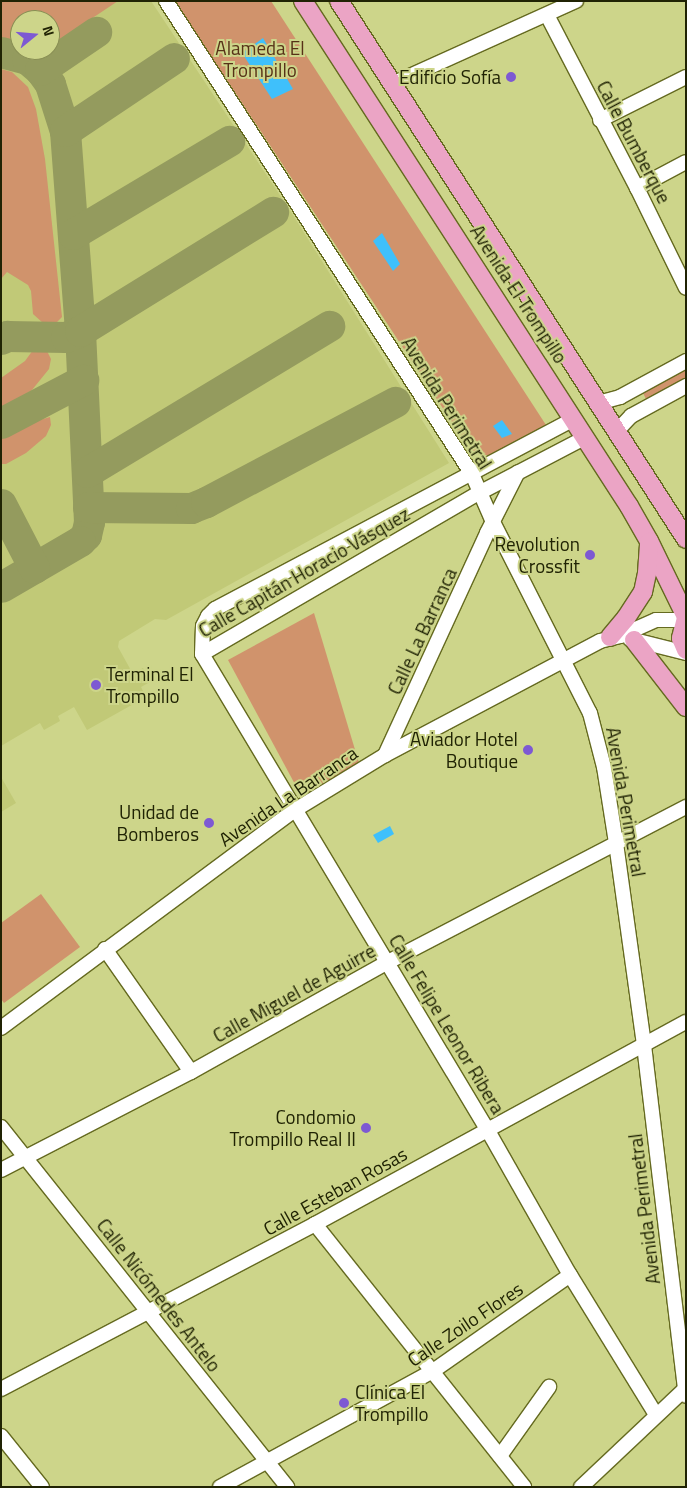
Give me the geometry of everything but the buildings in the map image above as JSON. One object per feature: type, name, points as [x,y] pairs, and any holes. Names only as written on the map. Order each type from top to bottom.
[{"type":"main road","name":"Avenida El Trompillo","points":[[303,1],[629,506],[650,541],[685,618]]},
{"type":"main road","name":"Avenida El Trompillo","points":[[339,1],[616,432],[683,532]]},
{"type":"main road","points":[[650,541],[647,573],[642,592],[626,618],[621,638],[686,707]]},
{"type":"main road","points":[[685,618],[682,638],[686,652]]},
{"type":"street","name":"Avenida Perimetral","points":[[166,1],[472,474],[493,522],[590,713],[604,767],[616,843],[644,1045],[685,1390]]},
{"type":"street","points":[[392,84],[576,1]]},
{"type":"street","name":"Calle Bumberque","points":[[547,15],[637,188],[686,288]]},
{"type":"street","points":[[600,120],[686,77]]},
{"type":"street","points":[[637,188],[686,162]]},
{"type":"street","points":[[598,403],[620,397],[686,361]]},
{"type":"street","points":[[640,386],[637,390],[637,399],[644,405],[649,405]]},
{"type":"street","points":[[616,432],[631,416],[686,386]]},
{"type":"street","name":"Calle Capitán Horacio Vásquez","points":[[202,654],[203,626],[208,616],[215,609],[574,419]]},
{"type":"street","name":"Calle Capitán Horacio Vásquez","points":[[202,654],[479,492],[584,438]]},
{"type":"street","name":"Calle La Barranca","points":[[385,755],[518,472]]},
{"type":"street","name":"Avenida La Barranca","points":[[1,1028],[294,810],[385,755],[564,661],[621,638],[656,620],[685,618]]},
{"type":"street","points":[[621,638],[686,652]]},
{"type":"street","name":"Calle Felipe Leonor Ribera","points":[[202,654],[294,810],[488,1128],[570,1275],[656,1415]]},
{"type":"street","name":"Calle Miguel de Aguirre","points":[[1,1170],[191,1072],[388,962],[686,807]]},
{"type":"street","points":[[105,949],[191,1072]]},
{"type":"street","name":"Calle Esteban Rosas","points":[[1,1389],[316,1224],[488,1128],[686,1022]]},
{"type":"street","name":"Calle Nicómedes Antelo","points":[[1,1127],[287,1487]]},
{"type":"street","points":[[316,1224],[524,1487]]},
{"type":"street","name":"Calle Zoilo Flores","points":[[220,1487],[433,1371],[570,1275]]},
{"type":"street","points":[[500,1456],[549,1387]]},
{"type":"street","points":[[581,1487],[685,1390]]},
{"type":"street","points":[[1,1436],[42,1487]]},
{"type":"shaded area","points":[[1,1],[151,1],[291,212],[449,463],[166,620],[155,619],[119,641],[118,647],[133,674],[143,668],[150,682],[141,687],[146,697],[87,730],[74,707],[58,716],[60,721],[44,730],[40,723],[1,746]]},
{"type":"shaded area","points":[[1,777],[16,803],[1,812]]},
{"type":"green space","points":[[1,1],[118,1],[60,40],[60,10],[10,10],[10,40],[1,39]]},
{"type":"green space","name":"Alameda El Trompillo","points":[[175,1],[271,1],[546,425],[491,455],[479,455],[469,448]]},
{"type":"green space","points":[[1,69],[12,72],[28,87],[36,109],[45,159],[62,317],[57,322],[49,324],[43,323],[33,314],[31,291],[28,285],[7,272],[1,279]]},
{"type":"green space","points":[[41,349],[47,351],[51,359],[49,369],[32,390],[1,409],[1,378],[25,361],[33,350]]},
{"type":"green space","points":[[686,365],[686,383],[648,403],[641,389]]},
{"type":"green space","points":[[50,417],[51,425],[46,436],[26,453],[6,464],[1,464],[1,434],[27,421],[33,422]]},
{"type":"green space","points":[[314,613],[359,763],[309,792],[297,788],[228,660]]},
{"type":"green space","points":[[41,894],[80,947],[4,1003],[1,999],[1,923]]},
{"type":"water","points":[[263,38],[293,89],[272,99],[242,53]]},
{"type":"water","points":[[382,233],[400,264],[393,271],[373,241]]},
{"type":"water","points":[[502,420],[512,434],[502,438],[493,426]]},
{"type":"water","points":[[390,826],[394,834],[378,843],[373,835]]},
{"type":"taxiway","points":[[40,70],[96,32]]},
{"type":"taxiway","points":[[1,52],[27,59],[40,70],[50,84],[65,131],[80,331],[89,522],[86,535],[80,541],[1,587]]},
{"type":"taxiway","points":[[65,131],[174,58]]},
{"type":"taxiway","points":[[73,234],[229,141]]},
{"type":"taxiway","points":[[1,339],[7,336],[66,337],[80,331],[273,212]]},
{"type":"taxiway","points":[[87,472],[329,326]]},
{"type":"taxiway","points":[[1,423],[83,380]]},
{"type":"taxiway","points":[[88,507],[191,508],[206,502],[395,402]]},
{"type":"taxiway","points":[[1,504],[34,568]]},
{"type":"place","name":"Edificio Sofía","points":[[511,77]]},
{"type":"place","name":"Revolution Crossfit","points":[[590,555]]},
{"type":"place","name":"Terminal El Trompillo","points":[[96,685]]},
{"type":"place","name":"Aviador Hotel Boutique","points":[[528,750]]},
{"type":"place","name":"Unidad de Bomberos","points":[[209,823]]},
{"type":"place","name":"Condomio Trompillo Real II","points":[[366,1128]]},
{"type":"place","name":"Clínica El Trompillo","points":[[344,1403]]}]
